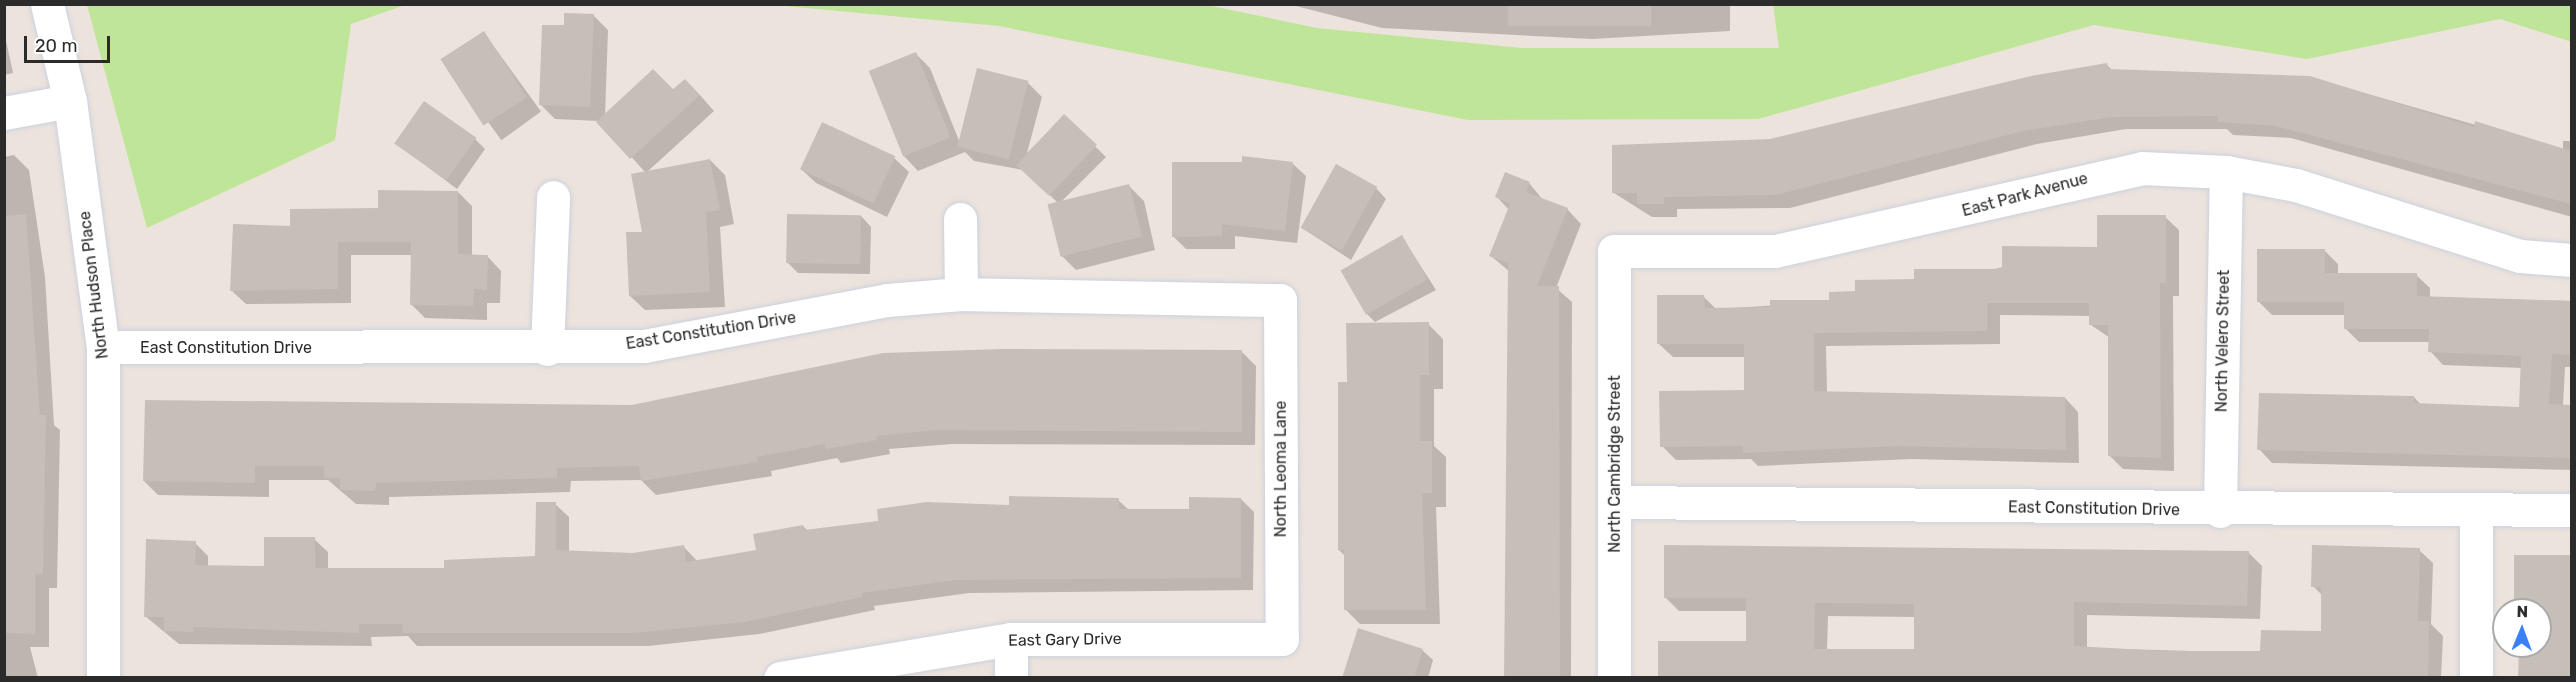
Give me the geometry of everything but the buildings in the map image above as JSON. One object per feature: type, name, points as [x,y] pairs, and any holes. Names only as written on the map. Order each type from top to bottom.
[{"type":"street","name":"North Hudson Place","points":[[47,4],[70,101],[103,347],[103,678]]},
{"type":"street","points":[[4,113],[70,101]]},
{"type":"street","name":"East Park Avenue","points":[[1614,251],[1775,251],[2142,168],[2226,172],[2296,184],[2520,256],[2571,260]]},
{"type":"street","name":"North Velero Street","points":[[2220,511],[2226,172]]},
{"type":"street","points":[[548,349],[553,197]]},
{"type":"street","points":[[960,219],[960,294]]},
{"type":"street","name":"North Cambridge Street","points":[[1614,251],[1616,502],[1614,678]]},
{"type":"street","name":"East Constitution Drive","points":[[103,347],[548,349],[644,346],[887,300],[960,294],[1280,300]]},
{"type":"street","name":"North Leoma Lane","points":[[1280,300],[1282,639]]},
{"type":"street","name":"East Constitution Drive","points":[[1616,502],[2220,511],[2571,510]]},
{"type":"street","points":[[2476,510],[2476,678]]},
{"type":"street","points":[[1011,639],[1011,678]]},
{"type":"street","name":"East Gary Drive","points":[[780,678],[1011,639],[1282,639]]},
{"type":"green space","points":[[87,4],[405,5],[351,24],[335,140],[147,228]]},
{"type":"green space","points":[[1202,4],[1317,28],[1522,48],[1779,48],[1773,4],[2571,4],[2572,42],[2500,19],[2307,59],[2094,25],[1758,119],[1468,120],[999,26],[774,5]]}]
